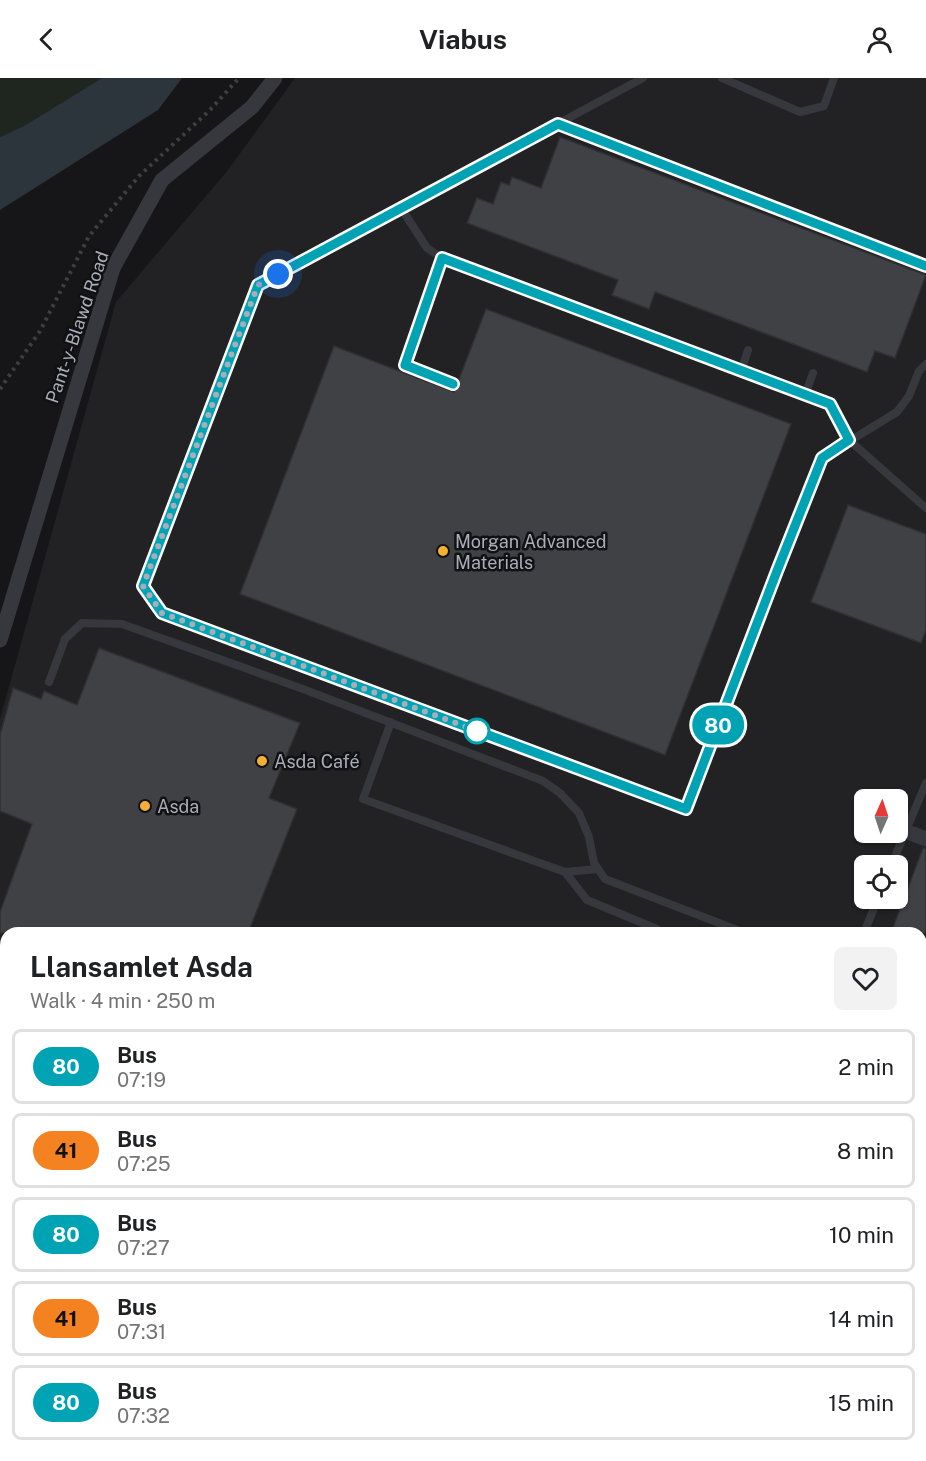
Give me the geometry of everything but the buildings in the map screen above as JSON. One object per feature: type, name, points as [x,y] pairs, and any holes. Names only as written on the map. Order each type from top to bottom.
[{"type":"street","name":"Pant-y-Blawd Road","points":[[0,640],[113,268],[162,180],[252,108],[275,78]]},
{"type":"street","points":[[908,832],[926,839]]},
{"type":"lane","points":[[643,78],[258,285],[143,586],[162,613],[686,809],[822,458],[897,412],[909,396],[919,371],[926,364]]},
{"type":"lane","points":[[723,78],[800,112],[824,106],[834,78]]},
{"type":"lane","points":[[558,124],[926,266]]},
{"type":"lane","points":[[401,208],[427,248],[442,258],[830,404],[849,440],[926,508]]},
{"type":"lane","points":[[442,258],[405,365],[453,384]]},
{"type":"lane","points":[[741,371],[748,350]]},
{"type":"lane","points":[[805,395],[813,373]]},
{"type":"lane","points":[[49,682],[65,639],[82,623],[122,624],[543,781],[560,793],[579,813],[589,837],[594,863],[605,879],[729,927]]},
{"type":"lane","points":[[391,723],[363,799],[565,872],[598,869]]},
{"type":"lane","points":[[908,824],[926,783]]},
{"type":"lane","points":[[565,872],[587,900],[652,927]]},
{"type":"lane","points":[[866,927],[874,909]]},
{"type":"path","points":[[0,389],[40,331],[89,236],[139,176],[209,111],[239,78]]},
{"type":"shaded area","points":[[0,78],[102,78],[24,126],[0,137]]},
{"type":"shaded area","points":[[102,78],[182,78],[158,110],[0,210],[0,137],[24,126]]},
{"type":"shaded area","points":[[295,78],[926,78],[926,927],[0,927],[0,719],[116,302],[228,170]]},
{"type":"bus line","name":"80","points":[[453,384],[405,365],[442,258],[830,404],[849,440],[822,458],[686,809],[162,613],[143,586],[258,285],[558,124],[926,266]]},
{"type":"place","name":"Morgan Advanced Materials","points":[[443,551]]},
{"type":"place","name":"Asda Café","points":[[262,761]]},
{"type":"place","name":"Asda","points":[[145,806]]},
{"type":"route","points":[[278,274],[258,285],[143,586],[162,613],[477,731]]}]
